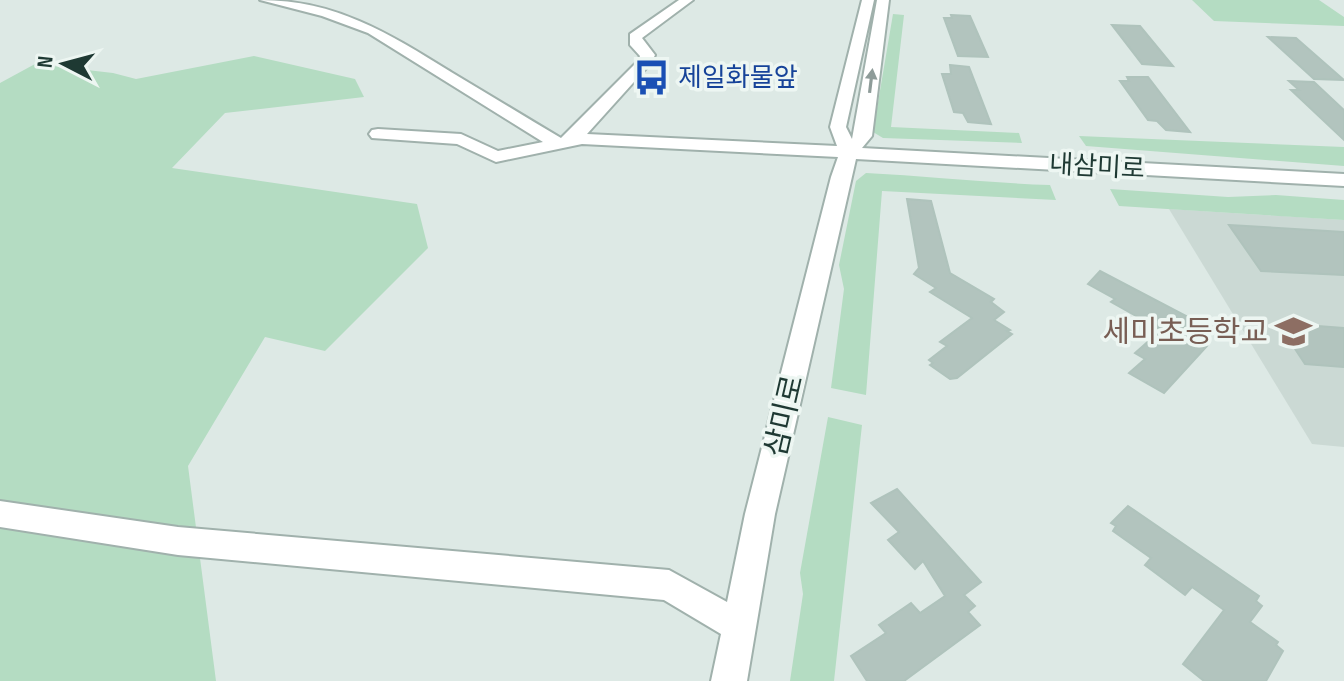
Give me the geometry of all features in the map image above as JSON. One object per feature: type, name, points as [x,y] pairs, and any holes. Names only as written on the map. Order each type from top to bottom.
[{"type":"street","points":[[266,0],[326,13],[373,30],[564,141]]},
{"type":"street","points":[[378,134],[461,139],[496,157],[564,141],[644,63],[648,55],[637,45],[635,37],[687,0]]},
{"type":"street","points":[[849,153],[838,127],[868,0]]},
{"type":"street","name":"삼미로","points":[[729,681],[760,514],[840,177],[849,153],[863,136],[883,0]]},
{"type":"street","name":"내삼미로","points":[[564,141],[788,147],[1344,180]]},
{"type":"street","points":[[0,514],[178,541],[669,585],[738,626]]},
{"type":"shaded area","name":"세미초등학교","points":[[1169,209],[1344,220],[1344,447],[1312,444]]},
{"type":"green space","points":[[1192,0],[1319,0],[1344,17],[1344,26],[1214,21]]},
{"type":"green space","points":[[893,14],[904,15],[891,127],[1019,133],[1022,143],[883,138],[873,132]]},
{"type":"green space","points":[[254,56],[355,79],[364,97],[225,113],[172,168],[417,204],[428,248],[325,351],[265,337],[188,466],[216,681],[0,681],[0,83],[35,64],[113,73],[136,79]]},
{"type":"green space","points":[[1079,136],[1344,147],[1344,166],[1086,146]]},
{"type":"green space","points":[[866,173],[1050,185],[1056,200],[882,191],[866,395],[831,388],[844,289],[839,265],[856,181]]},
{"type":"green space","points":[[1110,189],[1228,197],[1276,195],[1344,200],[1344,220],[1119,206]]},
{"type":"green space","points":[[828,417],[862,425],[834,681],[790,681],[803,594],[800,573]]},
{"type":"building","points":[[951,15],[970,16],[988,57],[958,56],[944,18],[952,18]]},
{"type":"building","points":[[1112,25],[1140,26],[1173,66],[1142,64]]},
{"type":"building","points":[[1268,37],[1296,38],[1344,80],[1314,79]]},
{"type":"building","points":[[950,65],[969,67],[991,124],[968,122],[963,113],[954,112],[942,74],[951,74]]},
{"type":"building","points":[[1127,77],[1148,77],[1190,132],[1166,130],[1157,121],[1148,120],[1120,81],[1129,81]]},
{"type":"building","points":[[1289,81],[1314,82],[1344,110],[1344,140],[1291,90],[1299,90]]},
{"type":"building","points":[[907,199],[931,201],[950,273],[994,299],[991,302],[1004,312],[994,320],[1012,334],[957,378],[950,379],[930,365],[933,363],[929,360],[947,346],[940,342],[972,318],[930,292],[936,288],[914,274],[919,268]]},
{"type":"building","points":[[1229,225],[1344,232],[1344,275],[1261,271]]},
{"type":"building","points":[[1100,271],[1192,319],[1189,321],[1194,324],[1184,332],[1207,346],[1164,393],[1129,373],[1145,359],[1135,353],[1161,330],[1111,302],[1115,299],[1088,284]]},
{"type":"building","points":[[1278,323],[1344,328],[1344,367],[1305,364]]},
{"type":"building","points":[[897,489],[981,582],[964,595],[975,606],[968,612],[980,625],[904,681],[867,681],[851,656],[886,633],[879,625],[911,603],[920,613],[945,596],[923,561],[915,569],[888,540],[899,532],[871,503]]},
{"type":"building","points":[[1128,506],[1259,596],[1256,601],[1262,606],[1250,622],[1278,642],[1276,645],[1283,651],[1266,681],[1204,681],[1183,664],[1224,610],[1192,587],[1185,595],[1145,565],[1151,558],[1113,531],[1116,526],[1111,523]]},
{"type":"place","name":"제일화물앞","points":[[652,77]]},
{"type":"place","name":"세미초등학교","points":[[1294,332]]}]
